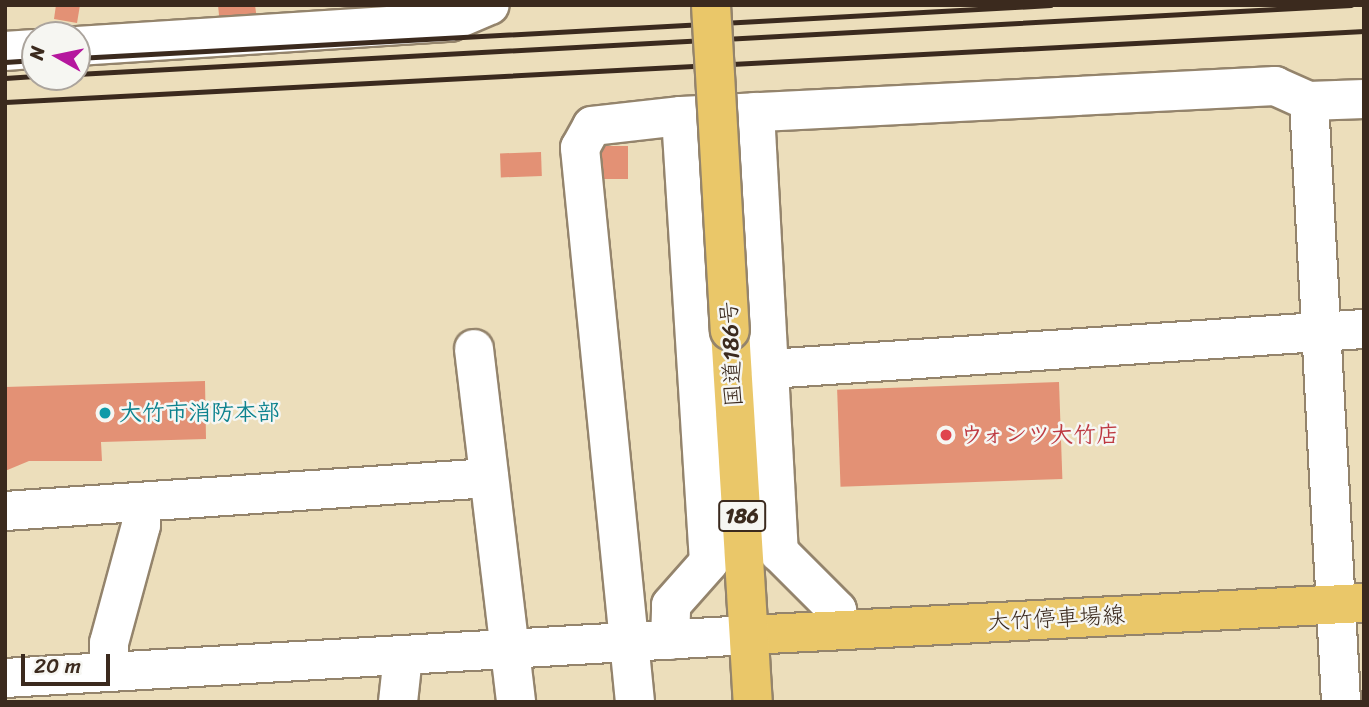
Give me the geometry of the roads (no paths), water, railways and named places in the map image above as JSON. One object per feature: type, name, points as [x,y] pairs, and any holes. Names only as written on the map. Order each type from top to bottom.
[{"type":"main road","name":"国道186号","points":[[711,5],[754,702]]},
{"type":"main road","name":"大竹停車場線","points":[[749,635],[1350,604]]},
{"type":"street","points":[[91,46],[447,14],[490,5]]},
{"type":"street","points":[[635,702],[580,148],[592,126],[681,116],[1275,86],[1309,102],[1364,99]]},
{"type":"street","points":[[1309,102],[1321,331],[1350,604],[1340,702]]},
{"type":"street","points":[[755,112],[779,552],[837,610],[840,630]]},
{"type":"street","points":[[670,640],[671,605],[709,562],[681,116]]},
{"type":"street","points":[[694,319],[764,311]]},
{"type":"street","points":[[769,369],[1364,329]]},
{"type":"street","points":[[474,349],[516,702]]},
{"type":"street","points":[[5,511],[489,478]]},
{"type":"street","points":[[109,670],[108,643],[141,525],[141,503]]},
{"type":"street","points":[[5,678],[749,635]]},
{"type":"street","points":[[398,702],[403,656]]},
{"type":"railway","points":[[91,57],[1051,5]]},
{"type":"railway","points":[[91,73],[1351,5]]},
{"type":"railway","points":[[5,102],[1364,31]]},
{"type":"railway","points":[[5,62],[21,61]]},
{"type":"railway","points":[[5,78],[21,77]]},
{"type":"place","name":"大竹市消防本部","points":[[105,413]]},
{"type":"place","name":"ウォンツ大竹店","points":[[946,435]]}]
